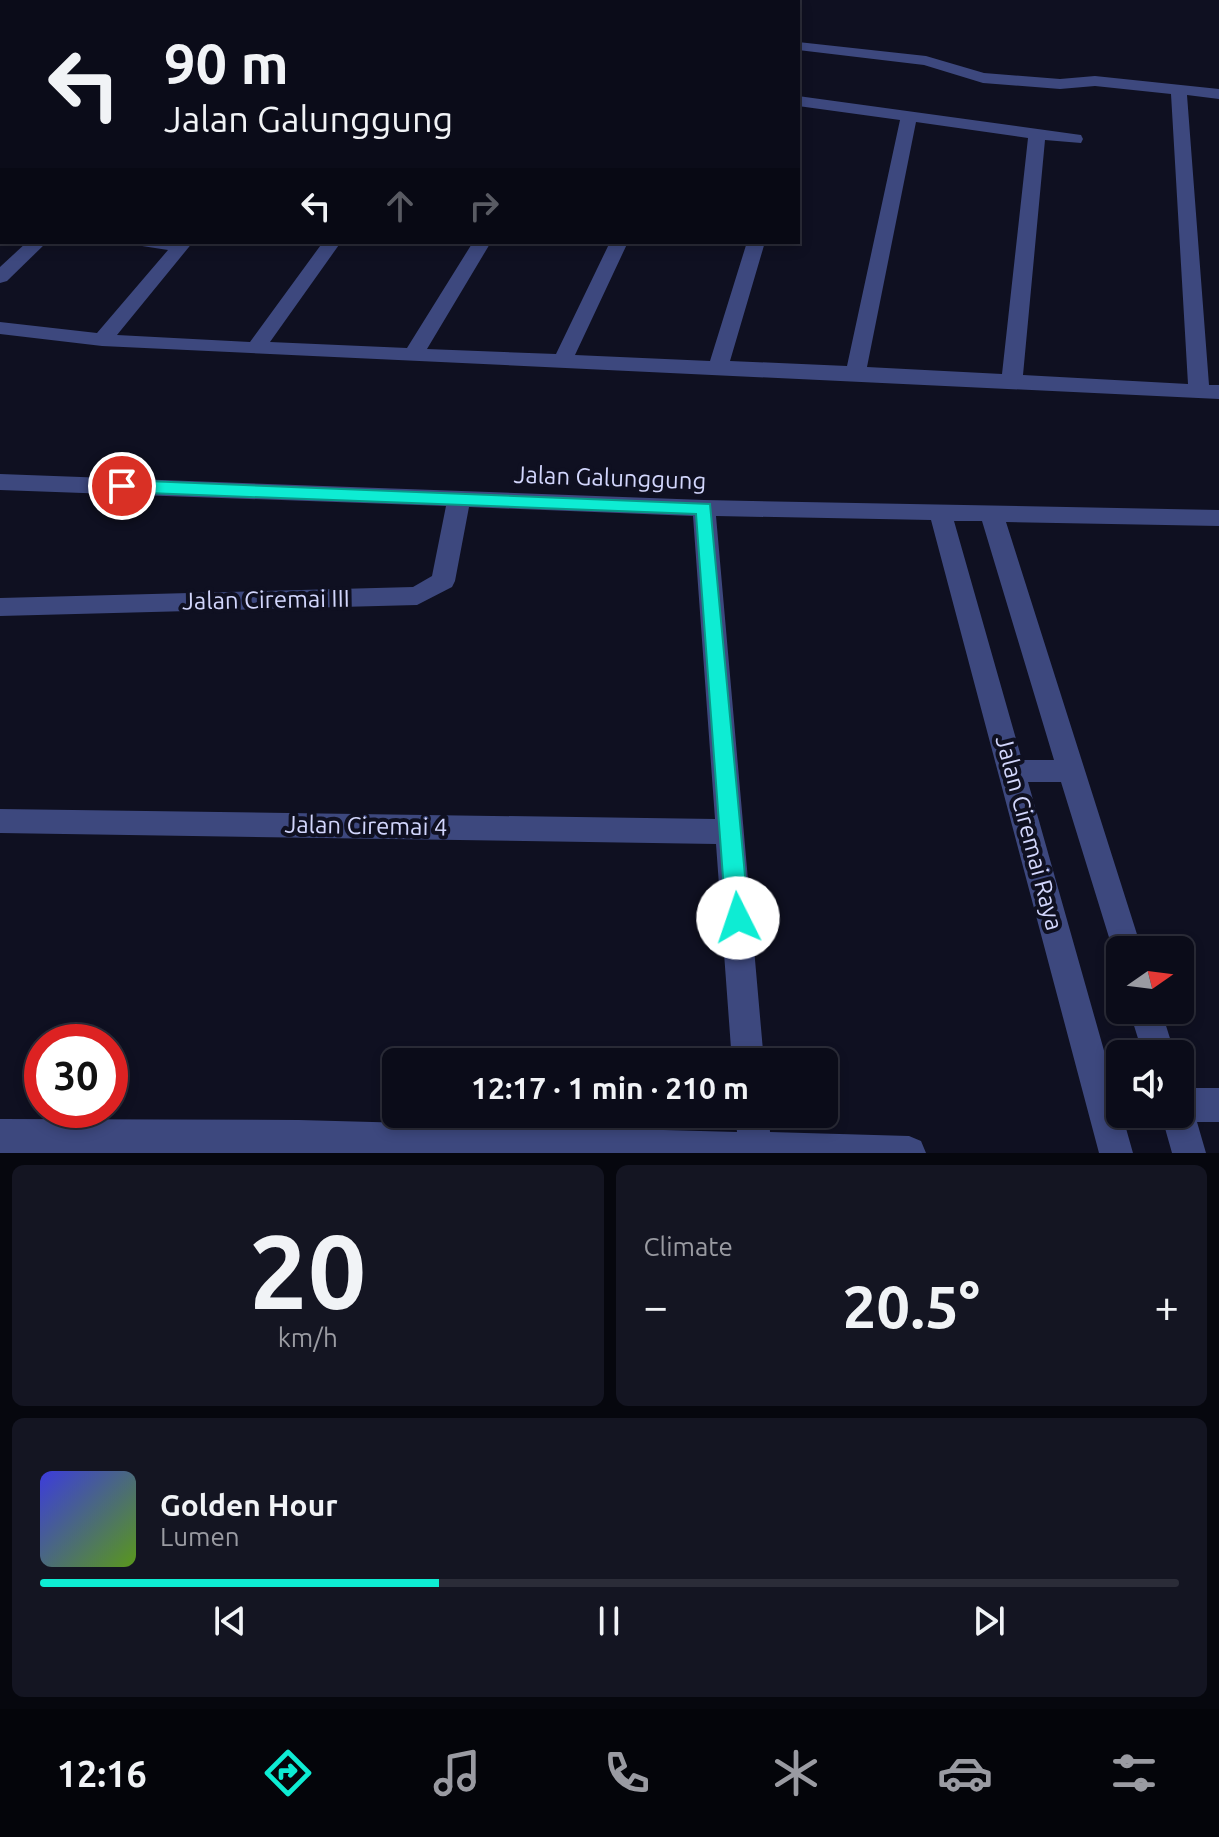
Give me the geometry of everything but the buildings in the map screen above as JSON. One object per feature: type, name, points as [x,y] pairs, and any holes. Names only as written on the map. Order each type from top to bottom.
[{"type":"street","points":[[800,46],[926,61],[983,78],[1060,84],[1095,81],[1219,94]]},
{"type":"street","points":[[0,328],[102,340],[1209,391],[1179,89]]},
{"type":"street","points":[[800,101],[1075,139]]},
{"type":"street","points":[[856,373],[865,342],[909,117]]},
{"type":"street","points":[[1012,381],[1037,134]]},
{"type":"street","points":[[0,277],[36,244]]},
{"type":"street","points":[[102,340],[182,244]]},
{"type":"street","points":[[256,348],[331,244]]},
{"type":"street","points":[[413,355],[481,244]]},
{"type":"street","points":[[562,362],[618,244]]},
{"type":"street","points":[[718,367],[755,244]]},
{"type":"street","points":[[0,345],[50,344],[69,338]]},
{"type":"street","name":"Jalan Galunggung","points":[[0,482],[704,508],[1219,518]]},
{"type":"street","name":"Jalan Ciremai III","points":[[0,607],[417,596],[443,581],[459,498]]},
{"type":"street","points":[[704,508],[747,1048]]},
{"type":"street","name":"Jalan Ciremai Raya","points":[[941,514],[1116,1153]]},
{"type":"street","points":[[992,515],[1123,936]]},
{"type":"street","points":[[1012,771],[1071,771]]},
{"type":"street","name":"Jalan Ciremai 4","points":[[0,821],[732,832]]},
{"type":"street","points":[[1194,1105],[1219,1105]]},
{"type":"street","points":[[753,1128],[755,1150]]},
{"type":"street","points":[[1182,1128],[1189,1153]]},
{"type":"street","points":[[18,1142],[909,1153]]},
{"type":"route","points":[[122,486],[704,508],[738,918]]}]
